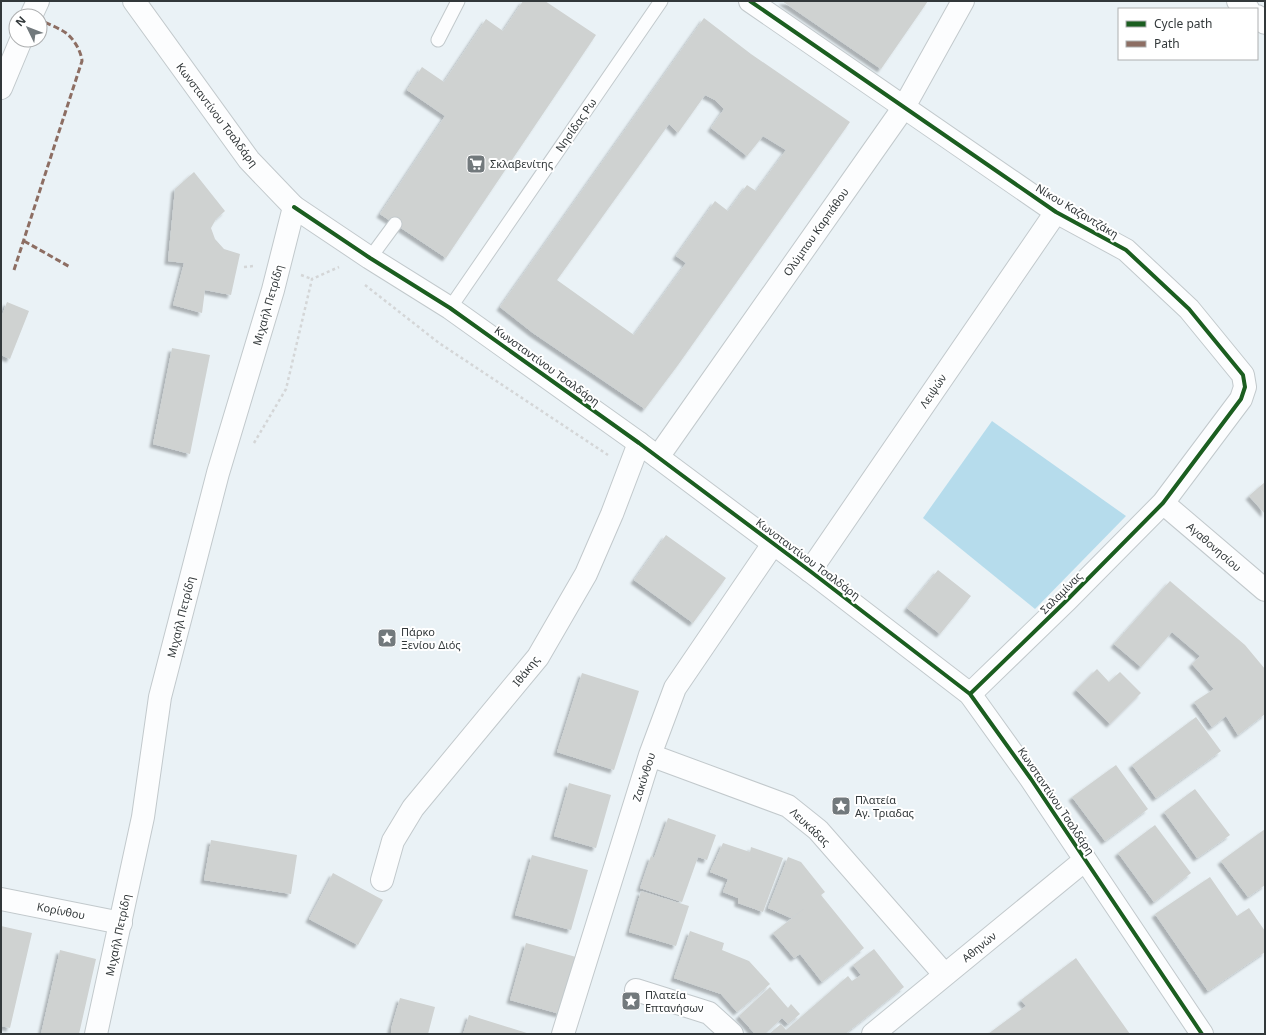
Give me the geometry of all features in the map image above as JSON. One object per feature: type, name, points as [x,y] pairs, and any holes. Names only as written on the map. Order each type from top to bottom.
[{"type":"street","name":"Κωνσταντίνου Τσαλδάρη","points":[[134,1],[249,160],[294,207],[370,258],[450,308],[639,443],[810,571],[970,694],[1026,773],[1202,1034]]},
{"type":"street","name":"Νίκου Καζαντζάκη","points":[[750,1],[1056,212],[1126,250],[1189,309],[1242,375],[1245,387],[1241,399],[1163,503]]},
{"type":"street","name":"Ολύμπου Καρπάθου","points":[[658,457],[904,107],[963,1]]},
{"type":"street","points":[[1238,1],[1247,8]]},
{"type":"street","points":[[1,88],[18,48]]},
{"type":"street","name":"Μιχαήλ Πετρίδη","points":[[96,1034],[143,817],[160,697],[218,473],[273,290],[294,207]]},
{"type":"street","name":"Λειψών","points":[[810,571],[1056,212]]},
{"type":"street","name":"Ιθάκης","points":[[382,880],[393,841],[413,808],[538,657],[586,574],[612,514],[639,443]]},
{"type":"street","name":"Αγαθονησίου","points":[[1163,503],[1265,590]]},
{"type":"street","name":"Σαλαμίνας","points":[[970,694],[1067,600],[1163,503]]},
{"type":"street","name":"Ζακύνθου","points":[[563,1034],[650,755],[675,688],[773,544]]},
{"type":"street","name":"Λευκάδας","points":[[650,755],[788,806],[818,830],[945,975]]},
{"type":"street","name":"Αθηνών","points":[[873,1034],[1085,860]]},
{"type":"street","name":"Κορίνθου","points":[[1,899],[121,922]]},
{"type":"street","points":[[636,990],[709,1013],[732,1034]]},
{"type":"lane","points":[[438,40],[458,1]]},
{"type":"lane","name":"Νησίδας Ρω","points":[[450,308],[661,1]]},
{"type":"lane","points":[[370,258],[395,224]]},
{"type":"path","points":[[250,449],[286,388],[312,279],[340,266]]},
{"type":"path","points":[[359,281],[439,343],[629,469]]},
{"type":"shaded area","points":[[992,421],[1126,516],[1035,609],[923,518]]},
{"type":"building","points":[[523,1],[545,1],[596,35],[446,258],[380,214],[445,116],[407,90],[422,67],[444,82],[486,19],[503,31]]},
{"type":"building","points":[[782,1],[928,1],[881,69]]},
{"type":"building","points":[[704,18],[751,54],[850,122],[678,365],[645,409],[533,333],[500,307]],"holes":[[[705,95],[715,100],[724,109],[711,128],[747,156],[763,136],[786,150],[756,191],[747,185],[728,211],[715,201],[676,256],[686,263],[634,335],[557,280],[669,124],[678,133]]]},
{"type":"building","points":[[194,172],[225,211],[216,219],[211,228],[215,239],[224,249],[240,254],[231,295],[205,290],[202,313],[173,305],[184,263],[168,261],[175,189]]},
{"type":"building","points":[[7,302],[29,311],[10,359],[1,355],[1,318]]},
{"type":"building","points":[[172,348],[210,355],[190,454],[153,444]]},
{"type":"building","points":[[1265,482],[1265,514],[1249,496]]},
{"type":"building","points":[[666,535],[726,578],[693,623],[634,580]]},
{"type":"building","points":[[938,570],[971,596],[940,634],[907,608]]},
{"type":"building","points":[[1170,581],[1245,645],[1265,669],[1265,714],[1238,735],[1226,716],[1212,727],[1194,702],[1214,689],[1192,664],[1200,656],[1172,632],[1141,667],[1114,644]]},
{"type":"building","points":[[1097,669],[1109,682],[1120,672],[1141,693],[1110,724],[1076,690]]},
{"type":"building","points":[[582,673],[639,691],[614,770],[557,752]]},
{"type":"building","points":[[1196,717],[1221,751],[1156,798],[1132,765]]},
{"type":"building","points":[[1116,765],[1148,809],[1105,841],[1072,797]]},
{"type":"building","points":[[569,783],[611,795],[596,848],[554,836]]},
{"type":"building","points":[[1195,789],[1230,835],[1197,858],[1164,812]]},
{"type":"building","points":[[668,818],[716,835],[707,860],[698,857],[682,902],[640,888],[651,856],[654,858]]},
{"type":"building","points":[[1155,825],[1191,873],[1154,902],[1118,853]]},
{"type":"building","points":[[1265,829],[1265,885],[1248,897],[1221,861]]},
{"type":"building","points":[[211,840],[297,855],[291,894],[204,880]]},
{"type":"building","points":[[723,843],[750,852],[751,847],[783,858],[763,912],[738,903],[738,898],[723,892],[728,879],[710,872]]},
{"type":"building","points":[[532,855],[588,870],[571,930],[515,915]]},
{"type":"building","points":[[788,857],[801,862],[825,892],[821,895],[864,948],[822,982],[800,954],[794,958],[773,933],[805,908],[791,918],[768,908]]},
{"type":"building","points":[[333,873],[383,900],[358,945],[309,919]]},
{"type":"building","points":[[1210,877],[1237,916],[1249,908],[1265,931],[1265,952],[1208,991],[1155,914]]},
{"type":"building","points":[[641,891],[689,906],[676,946],[629,932]]},
{"type":"building","points":[[1,926],[32,933],[10,1028],[1,1026]]},
{"type":"building","points":[[690,931],[724,943],[722,950],[749,961],[770,984],[737,1012],[721,994],[674,978]]},
{"type":"building","points":[[526,943],[576,957],[560,1014],[510,1000]]},
{"type":"building","points":[[874,949],[904,987],[845,1034],[769,1034],[781,1024],[786,1030],[848,976],[852,981],[861,975],[853,965]]},
{"type":"building","points":[[60,950],[96,959],[79,1034],[41,1034]]},
{"type":"building","points":[[1076,958],[1130,1034],[988,1034],[1026,1006],[1021,1000]]},
{"type":"building","points":[[770,987],[788,1008],[791,1004],[800,1014],[788,1024],[782,1018],[765,1034],[755,1034],[739,1016]]},
{"type":"building","points":[[400,998],[435,1007],[428,1034],[391,1034],[391,1029]]},
{"type":"building","points":[[469,1015],[530,1034],[463,1034]]},
{"type":"marked path","points":[[14,270],[82,61],[79,49],[69,36],[60,29],[48,24]]},
{"type":"marked path","points":[[24,241],[70,267]]},
{"type":"cycle path","points":[[750,1],[1056,212],[1126,250],[1189,309],[1243,375],[1245,387],[1241,399],[1163,503],[1067,600],[970,694]]},
{"type":"cycle path","points":[[294,207],[370,258],[450,308],[639,443],[810,571],[970,694],[1031,779],[1202,1034]]},
{"type":"place","name":"Σκλαβενίτης","points":[[476,164]]},
{"type":"place","name":"Πάρκο Ξενίου Διός","points":[[387,638]]},
{"type":"place","name":"Πλατεία Αγ. Τριαδας","points":[[841,806]]},
{"type":"place","name":"Πλατεία Επτανήσων","points":[[631,1001]]}]
